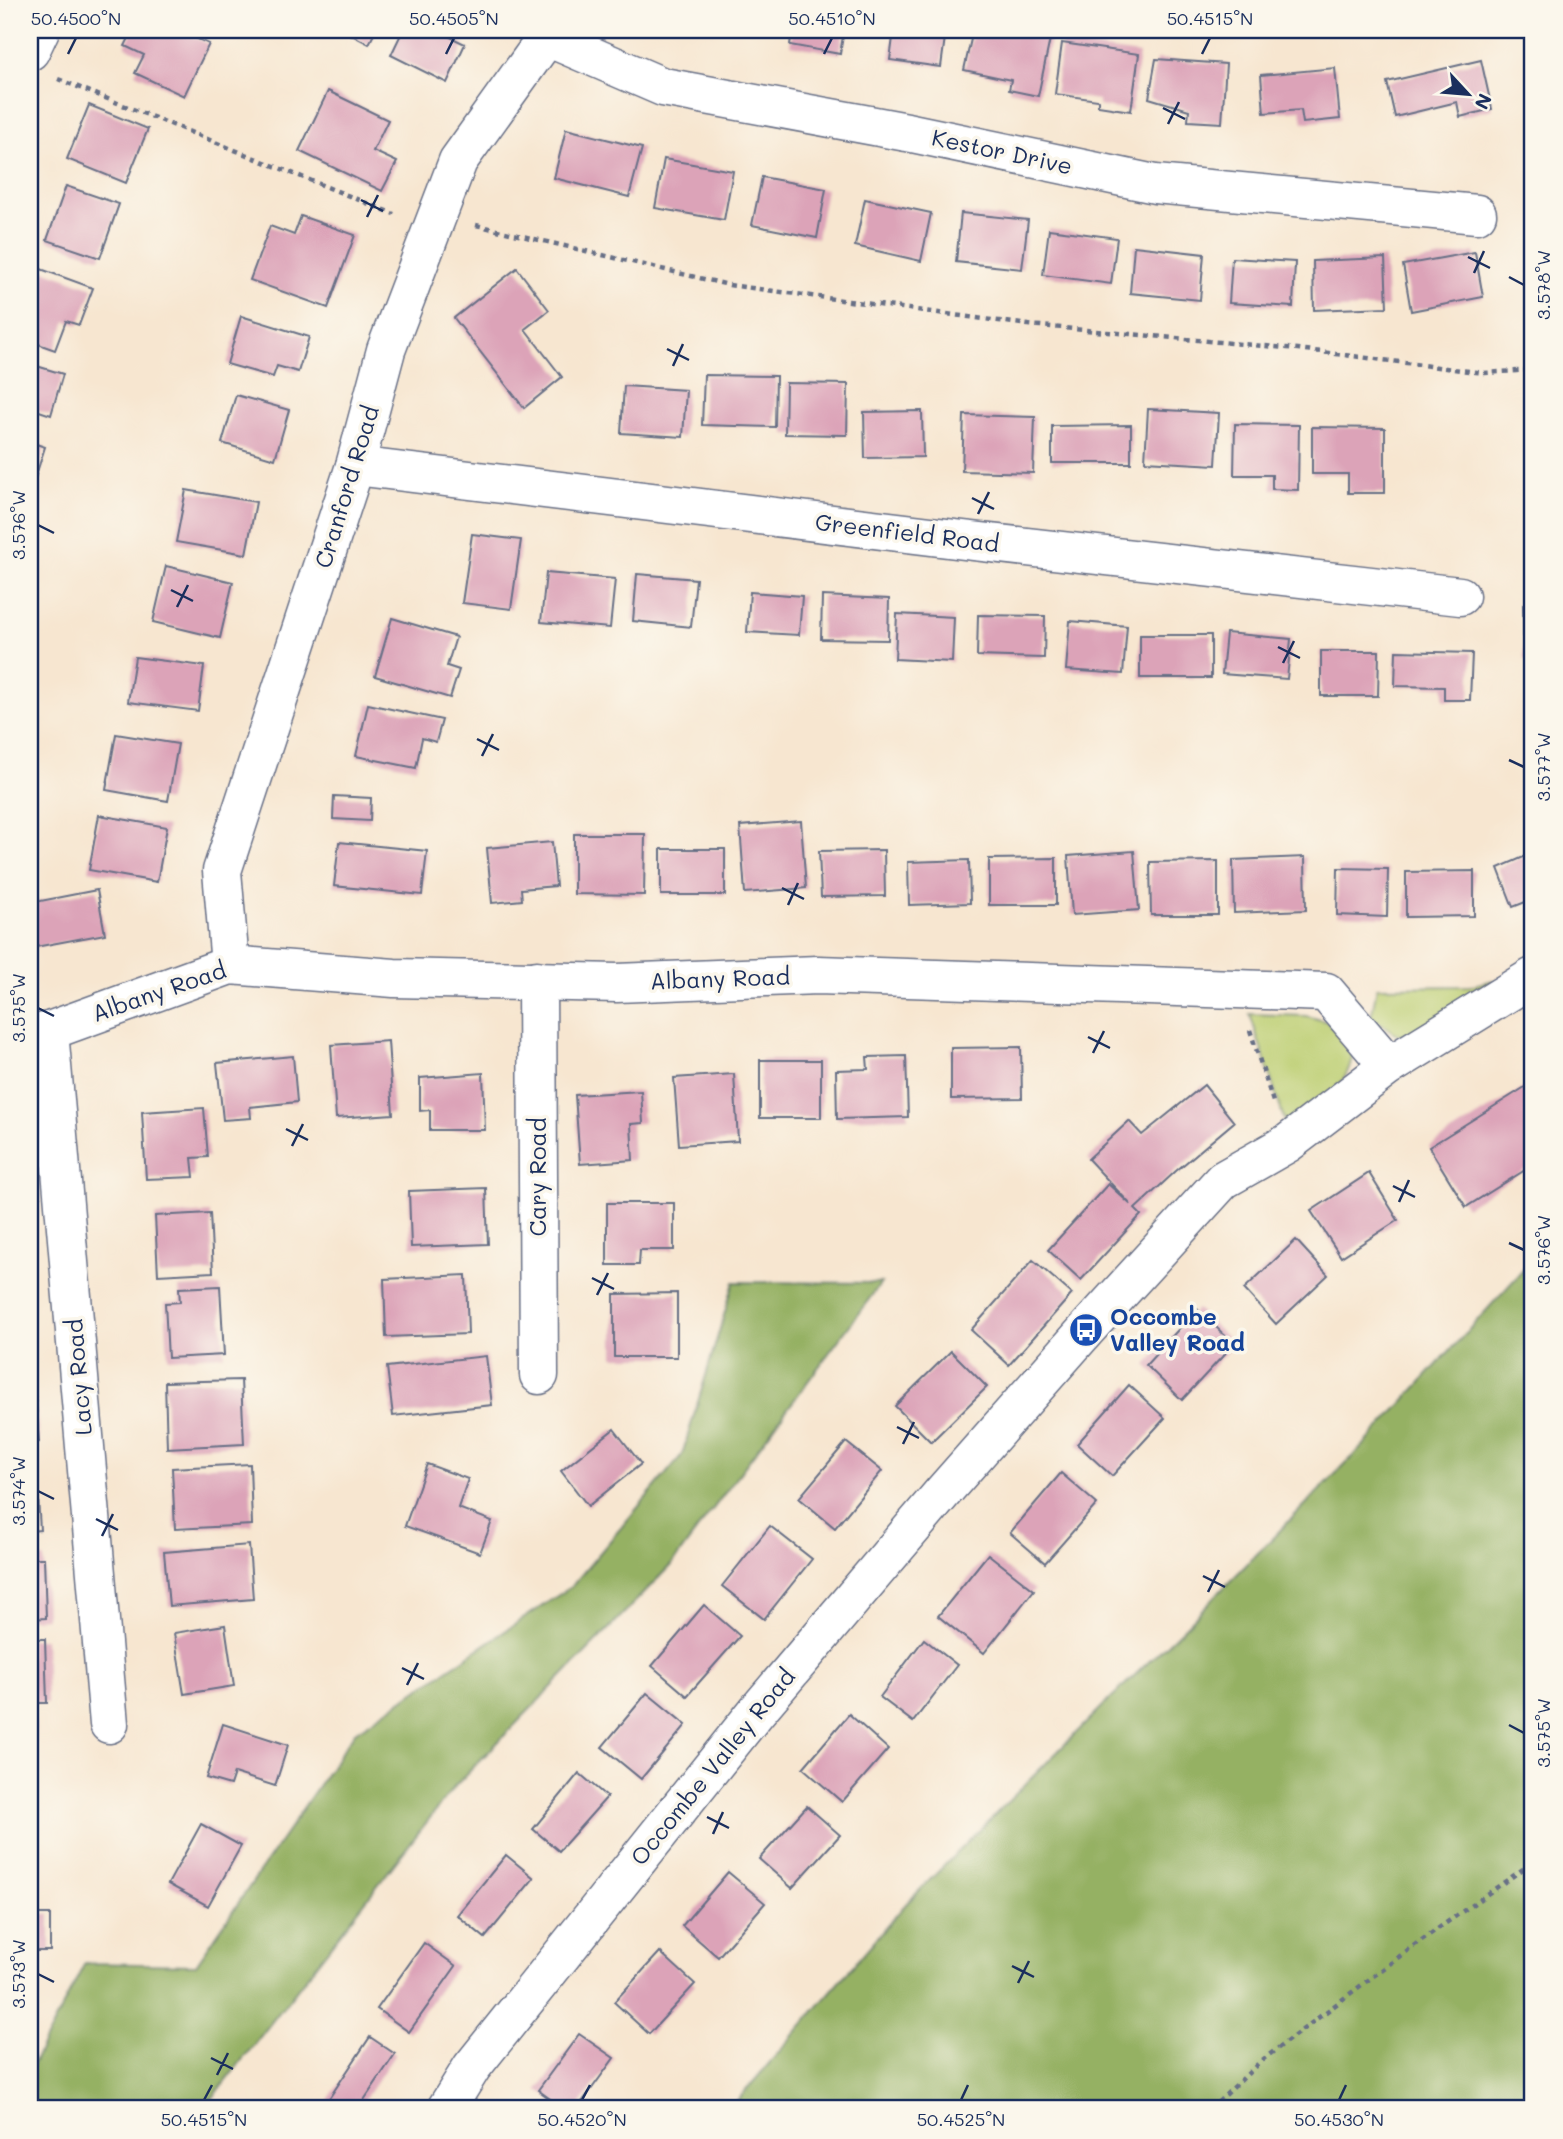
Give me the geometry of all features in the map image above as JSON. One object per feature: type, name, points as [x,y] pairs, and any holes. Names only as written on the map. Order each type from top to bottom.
[{"type":"street","points":[[40,30],[41,64]]},
{"type":"street","name":"Kestor Drive","points":[[545,33],[663,87],[907,132],[1155,184],[1478,214]]},
{"type":"street","name":"Cranford Road","points":[[230,965],[222,871],[355,466],[386,351],[458,161],[545,33]]},
{"type":"street","name":"Greenfield Road","points":[[355,466],[964,540],[1460,596]]},
{"type":"street","name":"Albany Road","points":[[39,1033],[230,965],[394,978],[617,983],[818,975],[1326,992],[1389,1066]]},
{"type":"street","name":"Occombe Valley Road","points":[[446,2109],[472,2067],[757,1711],[943,1492],[1223,1180],[1288,1143],[1389,1066],[1533,977]]},
{"type":"street","name":"Cary Road","points":[[537,980],[539,1375]]},
{"type":"street","name":"Lacy Road","points":[[39,1033],[109,1724]]},
{"type":"path","points":[[41,64],[392,214],[436,215],[729,285],[1029,325],[1298,349],[1484,373],[1533,370]]},
{"type":"path","points":[[1250,1029],[1276,1113]]},
{"type":"path","points":[[1211,2109],[1261,2061],[1416,1944],[1533,1862]]},
{"type":"green space","points":[[1494,980],[1417,1042],[1397,1034],[1371,1017],[1377,987],[1470,986]]},
{"type":"green space","points":[[1250,1014],[1307,1016],[1328,1022],[1353,1051],[1345,1077],[1338,1087],[1320,1102],[1285,1122]]},
{"type":"green space","points":[[1533,1259],[1533,2109],[730,2109],[905,1905],[1364,1445]]},
{"type":"green space","points":[[734,1282],[881,1283],[672,1564],[454,1787],[204,2109],[30,2109],[30,2069],[85,1963],[196,1965],[355,1732],[572,1586],[682,1455]]},
{"type":"building","points":[[133,30],[178,30],[209,44],[184,96],[135,73],[144,55],[125,46]]},
{"type":"building","points":[[342,30],[376,30],[369,44]]},
{"type":"building","points":[[403,30],[436,30],[465,44],[447,83],[391,55]]},
{"type":"building","points":[[792,30],[844,30],[840,54],[790,45]]},
{"type":"building","points":[[894,30],[946,30],[941,67],[890,60]]},
{"type":"building","points":[[973,30],[1008,30],[1050,39],[1038,96],[1009,90],[1011,80],[964,70]]},
{"type":"building","points":[[1062,43],[1139,54],[1131,111],[1098,106],[1098,100],[1055,94]]},
{"type":"building","points":[[1156,59],[1226,64],[1222,123],[1188,121],[1189,110],[1149,98]]},
{"type":"building","points":[[1481,60],[1492,109],[1460,117],[1457,102],[1395,117],[1387,82]]},
{"type":"building","points":[[1335,68],[1340,119],[1303,123],[1301,110],[1264,113],[1261,75]]},
{"type":"building","points":[[328,91],[388,120],[373,151],[397,162],[382,191],[299,151]]},
{"type":"building","points":[[89,105],[148,129],[126,183],[67,159]]},
{"type":"building","points":[[566,129],[642,148],[629,197],[554,178]]},
{"type":"building","points":[[664,159],[733,171],[724,220],[655,208]]},
{"type":"building","points":[[762,177],[826,189],[817,238],[752,225]]},
{"type":"building","points":[[66,186],[119,204],[100,258],[47,240]]},
{"type":"building","points":[[865,199],[931,213],[921,261],[855,246]]},
{"type":"building","points":[[961,213],[1028,220],[1022,269],[956,262]]},
{"type":"building","points":[[301,216],[355,235],[328,308],[250,280],[270,226],[294,235]]},
{"type":"building","points":[[1049,229],[1117,238],[1111,284],[1043,275]]},
{"type":"building","points":[[1134,246],[1204,254],[1200,300],[1130,293]]},
{"type":"building","points":[[1475,252],[1483,297],[1411,311],[1403,265]]},
{"type":"building","points":[[1232,258],[1295,262],[1293,307],[1229,303]]},
{"type":"building","points":[[1385,258],[1387,307],[1314,310],[1313,261]]},
{"type":"building","points":[[38,268],[93,288],[79,325],[66,321],[55,350],[30,341],[30,290]]},
{"type":"building","points":[[517,268],[549,310],[525,329],[562,377],[524,408],[454,318]]},
{"type":"building","points":[[241,316],[309,337],[298,372],[277,366],[273,377],[227,364]]},
{"type":"building","points":[[30,364],[63,374],[51,415],[30,408]]},
{"type":"building","points":[[704,375],[776,376],[775,427],[702,425]]},
{"type":"building","points":[[786,383],[848,384],[847,435],[785,434]]},
{"type":"building","points":[[624,386],[686,390],[683,437],[621,433]]},
{"type":"building","points":[[236,395],[289,410],[275,459],[222,443]]},
{"type":"building","points":[[1148,409],[1219,413],[1216,465],[1145,461]]},
{"type":"building","points":[[922,411],[923,457],[865,458],[864,412]]},
{"type":"building","points":[[964,415],[1035,417],[1033,473],[962,471]]},
{"type":"building","points":[[1235,424],[1299,425],[1298,490],[1272,489],[1272,475],[1234,475]]},
{"type":"building","points":[[1131,425],[1131,463],[1052,463],[1052,426]]},
{"type":"building","points":[[1312,427],[1385,428],[1385,493],[1348,493],[1348,474],[1312,474]]},
{"type":"building","points":[[30,442],[45,447],[30,494]]},
{"type":"building","points":[[186,490],[256,502],[246,554],[176,542]]},
{"type":"building","points":[[472,534],[521,540],[511,609],[462,603]]},
{"type":"building","points":[[166,566],[233,582],[220,638],[153,622]]},
{"type":"building","points":[[546,573],[615,579],[610,628],[541,622]]},
{"type":"building","points":[[637,574],[696,579],[691,627],[633,621]]},
{"type":"building","points":[[750,592],[802,596],[799,635],[747,632]]},
{"type":"building","points":[[822,596],[889,599],[888,640],[821,639]]},
{"type":"building","points":[[1533,604],[1533,659],[1524,660],[1523,605]]},
{"type":"building","points":[[897,614],[954,617],[952,662],[895,659]]},
{"type":"building","points":[[978,615],[1045,616],[1044,658],[977,656]]},
{"type":"building","points":[[392,618],[456,637],[447,666],[459,670],[450,698],[375,676]]},
{"type":"building","points":[[1070,621],[1127,626],[1123,674],[1066,670]]},
{"type":"building","points":[[1226,633],[1291,639],[1287,679],[1222,674]]},
{"type":"building","points":[[1140,635],[1211,635],[1211,678],[1140,678]]},
{"type":"building","points":[[1321,651],[1379,651],[1378,696],[1321,696]]},
{"type":"building","points":[[1396,651],[1472,653],[1470,700],[1444,700],[1444,687],[1395,686]]},
{"type":"building","points":[[135,657],[204,666],[198,711],[128,702]]},
{"type":"building","points":[[368,704],[442,720],[436,742],[422,738],[416,768],[356,756]]},
{"type":"building","points":[[116,734],[178,744],[168,801],[106,790]]},
{"type":"building","points":[[334,796],[371,798],[370,821],[333,819]]},
{"type":"building","points":[[99,815],[167,827],[157,882],[89,870]]},
{"type":"building","points":[[801,821],[806,888],[745,893],[740,826]]},
{"type":"building","points":[[574,834],[645,834],[644,895],[574,894]]},
{"type":"building","points":[[339,842],[427,851],[422,895],[334,886]]},
{"type":"building","points":[[552,842],[556,886],[521,889],[522,900],[492,903],[487,848]]},
{"type":"building","points":[[661,849],[725,849],[725,895],[661,895]]},
{"type":"building","points":[[884,850],[885,896],[821,897],[819,851]]},
{"type":"building","points":[[1134,851],[1139,910],[1072,915],[1068,856]]},
{"type":"building","points":[[1533,853],[1533,899],[1513,907],[1498,868]]},
{"type":"building","points":[[1305,857],[1306,910],[1234,913],[1233,860]]},
{"type":"building","points":[[1056,858],[1056,905],[989,905],[989,859]]},
{"type":"building","points":[[969,860],[970,903],[909,905],[908,862]]},
{"type":"building","points":[[1218,861],[1218,915],[1151,915],[1150,862]]},
{"type":"building","points":[[1338,868],[1388,869],[1387,917],[1337,915]]},
{"type":"building","points":[[1474,871],[1474,916],[1406,917],[1406,872]]},
{"type":"building","points":[[97,890],[105,934],[30,948],[30,903]]},
{"type":"building","points":[[388,1041],[393,1114],[336,1118],[331,1045]]},
{"type":"building","points":[[1021,1047],[1022,1098],[951,1099],[951,1048]]},
{"type":"building","points":[[293,1056],[297,1102],[250,1107],[251,1118],[223,1120],[217,1063]]},
{"type":"building","points":[[906,1056],[908,1117],[837,1119],[836,1070],[868,1069],[867,1057]]},
{"type":"building","points":[[760,1060],[821,1060],[821,1118],[760,1118]]},
{"type":"building","points":[[483,1073],[485,1130],[430,1130],[430,1110],[420,1111],[420,1078]]},
{"type":"building","points":[[734,1074],[738,1141],[679,1145],[674,1078]]},
{"type":"building","points":[[1533,1082],[1533,1165],[1466,1207],[1429,1147]]},
{"type":"building","points":[[1204,1085],[1234,1122],[1135,1209],[1141,1215],[1081,1280],[1048,1250],[1108,1184],[1131,1205],[1088,1159],[1129,1121],[1142,1135]]},
{"type":"building","points":[[641,1091],[643,1123],[631,1124],[633,1160],[580,1164],[575,1095]]},
{"type":"building","points":[[204,1108],[208,1157],[192,1158],[194,1177],[146,1179],[142,1112]]},
{"type":"building","points":[[1369,1173],[1398,1220],[1341,1257],[1311,1211]]},
{"type":"building","points":[[486,1188],[488,1244],[411,1247],[409,1191]]},
{"type":"building","points":[[607,1203],[674,1203],[674,1250],[640,1250],[639,1265],[607,1265]]},
{"type":"building","points":[[210,1213],[213,1272],[158,1275],[155,1216]]},
{"type":"building","points":[[1296,1240],[1328,1275],[1276,1324],[1244,1289]]},
{"type":"building","points":[[1033,1260],[1072,1294],[1009,1365],[971,1330]]},
{"type":"building","points":[[466,1275],[468,1334],[386,1337],[384,1279]]},
{"type":"building","points":[[220,1286],[224,1355],[168,1358],[165,1303],[180,1302],[179,1288]]},
{"type":"building","points":[[677,1293],[677,1357],[614,1357],[614,1294]]},
{"type":"building","points":[[1197,1309],[1234,1344],[1182,1400],[1146,1365]]},
{"type":"building","points":[[951,1351],[987,1387],[931,1442],[895,1406]]},
{"type":"building","points":[[486,1356],[492,1405],[393,1416],[387,1367]]},
{"type":"building","points":[[241,1380],[244,1444],[167,1448],[165,1382]]},
{"type":"building","points":[[30,1383],[34,1383],[39,1442],[30,1443]]},
{"type":"building","points":[[1129,1385],[1165,1418],[1112,1476],[1077,1444]]},
{"type":"building","points":[[614,1429],[641,1464],[588,1506],[561,1471]]},
{"type":"building","points":[[846,1442],[882,1471],[835,1528],[799,1498]]},
{"type":"building","points":[[250,1464],[252,1525],[175,1529],[172,1468]]},
{"type":"building","points":[[427,1464],[468,1479],[458,1508],[492,1521],[480,1553],[405,1526]]},
{"type":"building","points":[[30,1465],[36,1465],[40,1530],[30,1531]]},
{"type":"building","points":[[1061,1473],[1097,1504],[1045,1563],[1010,1533]]},
{"type":"building","points":[[770,1526],[812,1559],[764,1619],[722,1586]]},
{"type":"building","points":[[249,1545],[253,1599],[169,1606],[164,1552]]},
{"type":"building","points":[[988,1554],[1034,1590],[984,1653],[938,1616]]},
{"type":"building","points":[[30,1558],[44,1558],[46,1618],[30,1619]]},
{"type":"building","points":[[704,1605],[740,1636],[687,1696],[652,1666]]},
{"type":"building","points":[[225,1625],[234,1686],[184,1694],[174,1633]]},
{"type":"building","points":[[30,1639],[45,1639],[47,1703],[30,1703]]},
{"type":"building","points":[[924,1639],[957,1665],[913,1722],[880,1697]]},
{"type":"building","points":[[647,1693],[686,1725],[641,1779],[602,1747]]},
{"type":"building","points":[[849,1714],[888,1749],[842,1802],[803,1768]]},
{"type":"building","points":[[30,1720],[35,1720],[36,1749],[30,1749]]},
{"type":"building","points":[[223,1724],[288,1745],[275,1786],[234,1773],[230,1785],[206,1778]]},
{"type":"building","points":[[579,1773],[607,1797],[559,1851],[533,1829]]},
{"type":"building","points":[[807,1806],[840,1835],[792,1888],[759,1859]]},
{"type":"building","points":[[201,1824],[241,1846],[208,1906],[168,1884]]},
{"type":"building","points":[[506,1855],[534,1878],[485,1938],[457,1915]]},
{"type":"building","points":[[728,1872],[765,1903],[718,1957],[682,1926]]},
{"type":"building","points":[[30,1914],[50,1914],[50,1951],[30,1951]]},
{"type":"building","points":[[424,1943],[456,1966],[409,2032],[377,2009]]},
{"type":"building","points":[[660,1952],[695,1984],[649,2034],[614,2002]]},
{"type":"building","points":[[579,2034],[614,2058],[577,2109],[564,2109],[538,2090]]},
{"type":"building","points":[[370,2037],[395,2054],[358,2109],[342,2109],[328,2100]]},
{"type":"place","name":"Occombe Valley Road","points":[[1086,1330]]}]
